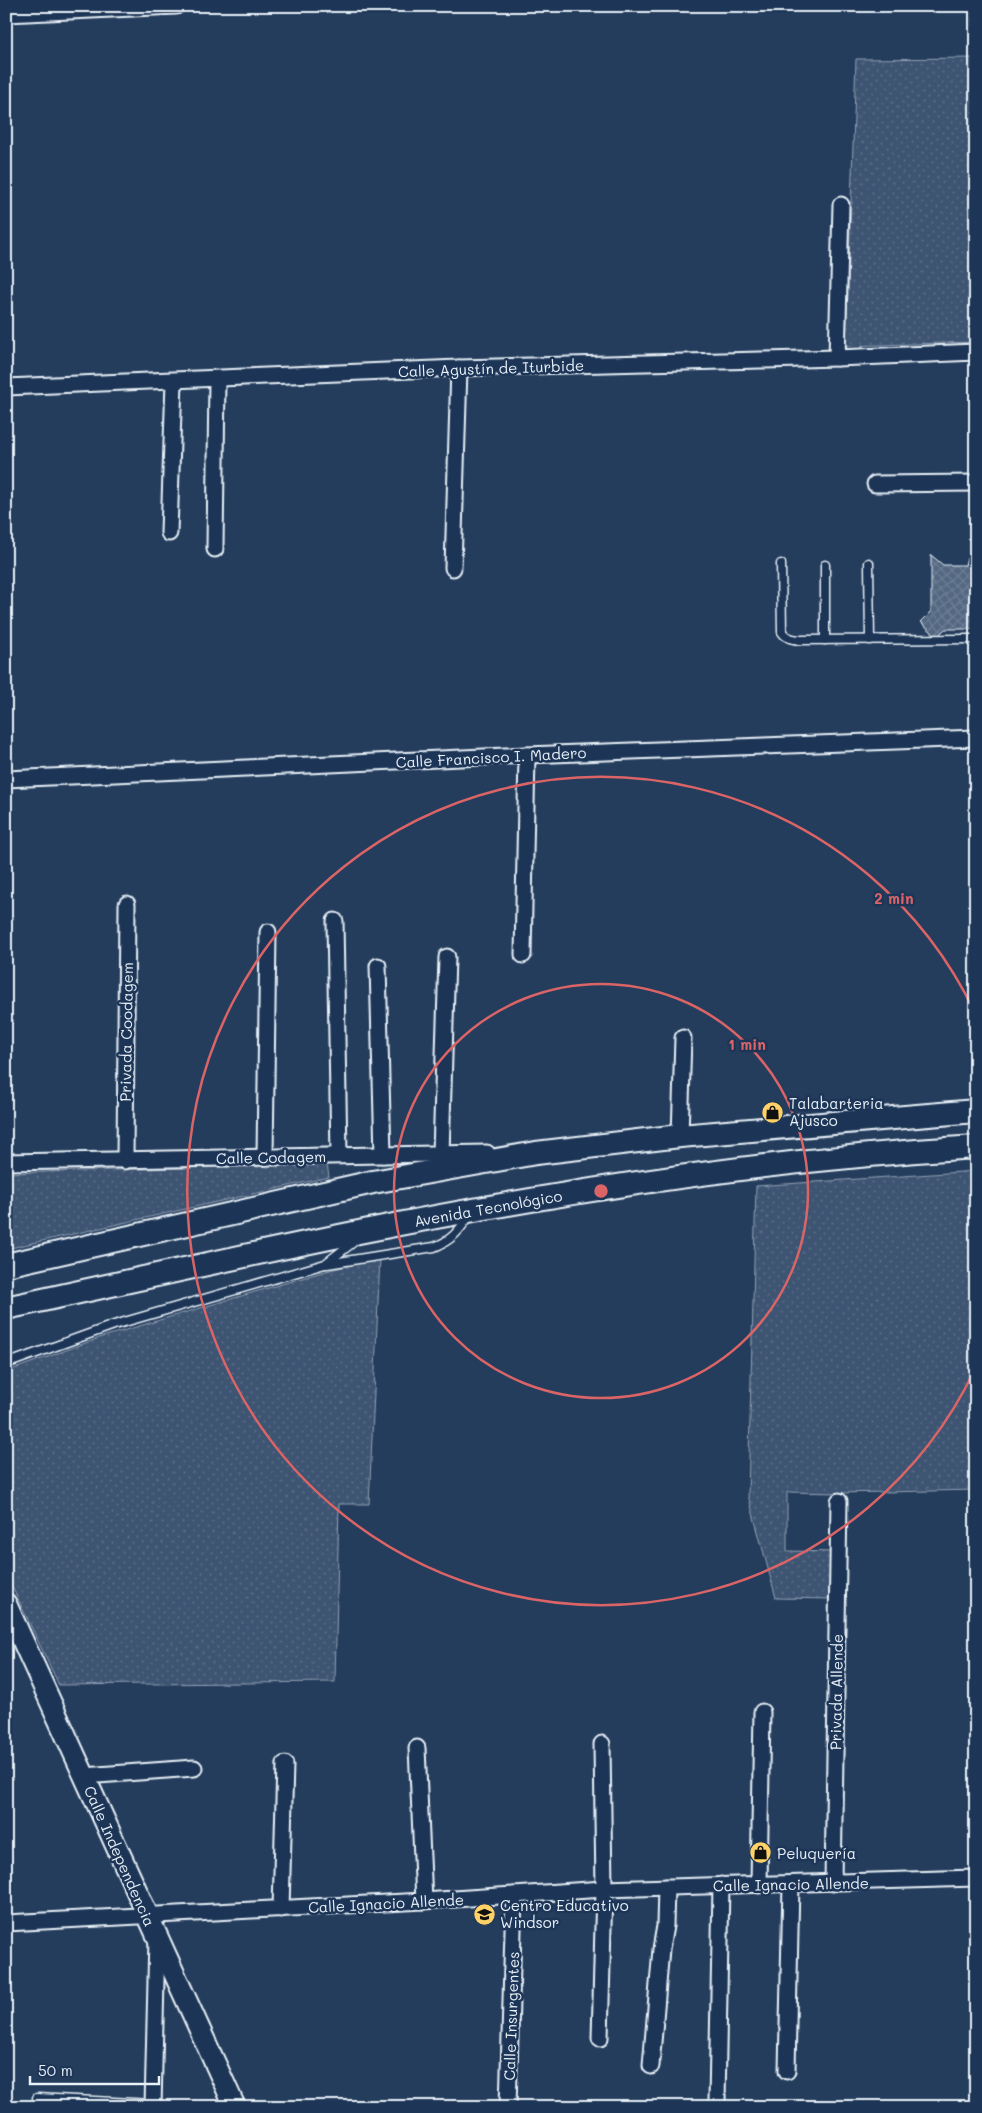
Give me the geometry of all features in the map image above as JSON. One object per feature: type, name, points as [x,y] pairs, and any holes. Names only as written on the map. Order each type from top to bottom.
[{"type":"main road","points":[[6,1265],[373,1182],[536,1152],[680,1136],[976,1111]]},
{"type":"main road","name":"Avenida Tecnológico","points":[[6,1308],[370,1230],[589,1190],[711,1173],[819,1161],[976,1147]]},
{"type":"street","points":[[6,14],[24,10],[176,6]]},
{"type":"street","points":[[836,358],[841,205]]},
{"type":"street","name":"Calle Agustín de Iturbide","points":[[6,388],[459,368],[836,358],[976,352]]},
{"type":"street","points":[[453,568],[459,368]]},
{"type":"street","points":[[215,549],[217,379]]},
{"type":"street","points":[[169,533],[174,380]]},
{"type":"street","points":[[875,484],[976,483]]},
{"type":"street","name":"Calle Francisco I. Madero","points":[[6,779],[527,755],[976,738]]},
{"type":"street","points":[[523,955],[527,755]]},
{"type":"street","name":"Privada Coodagem","points":[[125,1161],[127,904]]},
{"type":"street","points":[[335,921],[339,1155]]},
{"type":"street","points":[[265,1157],[268,932]]},
{"type":"street","points":[[441,1154],[447,957]]},
{"type":"street","points":[[378,966],[383,1155]]},
{"type":"street","points":[[680,1136],[683,1038]]},
{"type":"street","name":"Calle Codagem","points":[[6,1162],[536,1152]]},
{"type":"street","name":"Privada Allende","points":[[833,1883],[839,1501]]},
{"type":"street","name":"Calle Independencia","points":[[6,1604],[234,2107]]},
{"type":"street","points":[[759,1885],[762,1712]]},
{"type":"street","points":[[600,2038],[604,1889],[602,1744]]},
{"type":"street","points":[[417,1748],[424,1901]]},
{"type":"street","points":[[281,1909],[285,1764]]},
{"type":"street","points":[[84,1776],[194,1768]]},
{"type":"street","name":"Calle Ignacio Allende","points":[[6,1923],[424,1901],[604,1889],[976,1878]]},
{"type":"street","points":[[787,2071],[791,1884]]},
{"type":"street","points":[[717,2102],[721,1885]]},
{"type":"street","points":[[651,2066],[661,1949],[665,1926],[666,1887]]},
{"type":"street","name":"Calle Insurgentes","points":[[508,2107],[514,1894]]},
{"type":"street","points":[[153,2105],[156,1938]]},
{"type":"lane","points":[[869,563],[870,640]]},
{"type":"lane","points":[[781,564],[782,632],[785,636],[799,640],[976,639]]},
{"type":"lane","points":[[825,565],[825,640]]},
{"type":"lane","points":[[6,1364],[114,1325],[325,1264],[442,1244],[456,1234],[471,1212]]},
{"type":"lane","points":[[325,1264],[370,1230]]},
{"type":"lane","points":[[37,2098],[153,2105]]},
{"type":"shaded area","points":[[976,58],[976,342],[846,346],[856,59]]},
{"type":"shaded area","points":[[327,1164],[329,1177],[6,1249],[6,1173]]},
{"type":"shaded area","points":[[976,1171],[976,1490],[839,1493],[787,1492],[787,1551],[832,1552],[831,1599],[776,1598],[748,1495],[756,1186]]},
{"type":"shaded area","points":[[380,1258],[369,1504],[339,1504],[335,1682],[59,1685],[6,1574],[6,1372],[102,1337],[326,1271]]},
{"type":"building","points":[[973,6],[976,6],[976,52],[974,52]]},
{"type":"building","points":[[976,554],[976,629],[945,629],[937,637],[921,622],[931,612],[931,555],[943,565],[965,565],[967,558]]},
{"type":"place","name":"Talabarteria Ajusco","points":[[773,1112]]},
{"type":"place","name":"Peluquería","points":[[761,1853]]},
{"type":"place","name":"Centro Educativo Windsor","points":[[484,1914]]}]
